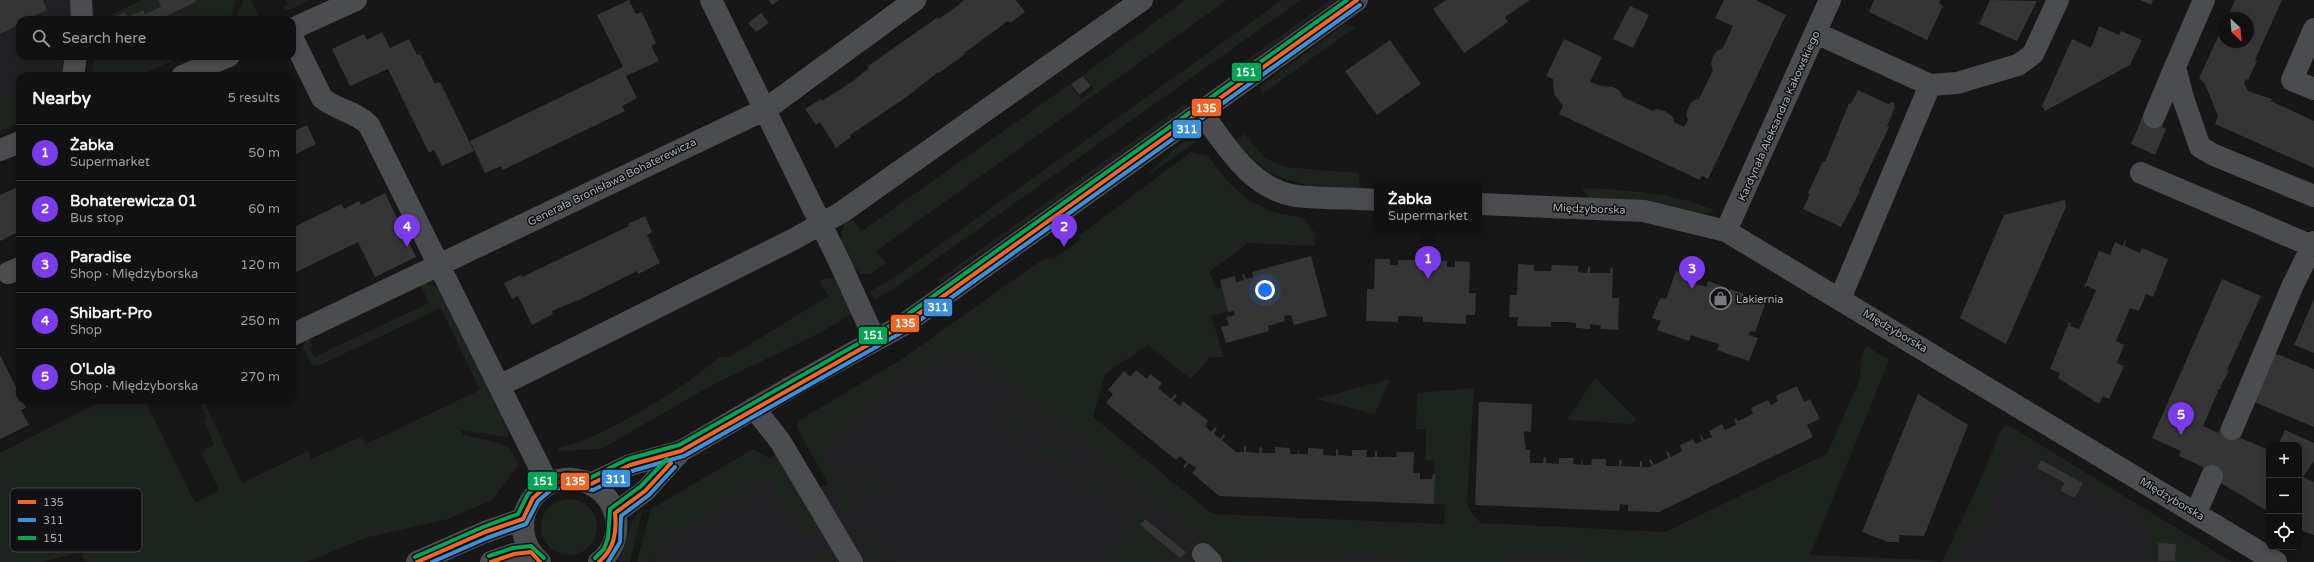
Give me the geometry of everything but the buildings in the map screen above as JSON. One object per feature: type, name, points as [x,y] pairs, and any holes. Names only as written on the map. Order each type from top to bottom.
[{"type":"street","points":[[82,0],[82,16]]},
{"type":"street","points":[[296,26],[330,5],[356,0]]},
{"type":"street","points":[[712,0],[766,109],[875,340]]},
{"type":"street","name":"Generała Bronisława Bohaterewicza","points":[[296,333],[766,109],[915,0]]},
{"type":"street","points":[[499,386],[821,224],[842,212],[950,138],[1142,0]]},
{"type":"street","points":[[591,484],[630,465],[682,451],[754,408],[903,325],[1357,0]]},
{"type":"street","name":"Kardynała Aleksandra Kakowskiego","points":[[1726,231],[1830,0]]},
{"type":"street","points":[[1816,33],[1930,85],[1957,83],[2018,65],[2033,54],[2058,0]]},
{"type":"street","points":[[2154,117],[2204,0]]},
{"type":"street","points":[[2314,29],[2292,80],[2314,89]]},
{"type":"street","points":[[296,45],[322,98],[328,103],[359,115],[369,125],[548,484]]},
{"type":"street","points":[[74,72],[75,60]]},
{"type":"street","points":[[191,72],[220,60]]},
{"type":"street","points":[[2175,67],[2183,98],[2200,147],[2214,155],[2314,196]]},
{"type":"street","points":[[1840,299],[1930,85]]},
{"type":"street","points":[[1200,112],[1238,162],[1266,185],[1296,196],[1374,200]]},
{"type":"street","points":[[0,150],[16,144]]},
{"type":"street","points":[[2141,173],[2313,244],[2292,287],[2232,429]]},
{"type":"street","name":"Międzyborska","points":[[1482,204],[1644,211],[1726,231],[2276,562]]},
{"type":"street","points":[[754,408],[780,441],[852,562]]},
{"type":"street","points":[[615,513],[645,491],[682,451]]},
{"type":"street","points":[[2196,513],[2212,476]]},
{"type":"street","points":[[535,557],[524,536],[523,519],[532,498],[548,484],[565,479],[578,480],[591,484],[601,491],[610,501],[615,513],[617,525],[616,537],[611,549],[599,562]]},
{"type":"street","points":[[417,562],[485,532],[523,519]]},
{"type":"street","points":[[491,562],[514,554],[535,557]]},
{"type":"shaded area","points":[[0,0],[72,0],[73,16],[16,16],[16,60],[67,60],[66,72],[16,72],[16,125],[0,131]]},
{"type":"shaded area","points":[[142,0],[158,0],[161,7],[145,14],[134,16],[127,16],[125,12],[117,16],[108,16]]},
{"type":"shaded area","points":[[196,0],[236,0],[231,16],[167,16],[196,2]]},
{"type":"shaded area","points":[[243,0],[251,0],[258,16],[237,16]]},
{"type":"shaded area","points":[[286,0],[311,0],[286,11],[283,6],[288,4]]},
{"type":"shaded area","points":[[1185,0],[1227,0],[876,251],[886,263],[871,274],[861,274],[854,268],[840,241],[844,222],[853,221],[862,231],[1070,84],[1081,99],[1094,89],[1083,75]]},
{"type":"shaded area","points":[[1282,0],[1301,0],[898,286],[874,300],[870,291],[892,279]]},
{"type":"shaded area","points":[[1331,0],[1336,0],[1243,67],[1241,64]]},
{"type":"shaded area","points":[[1344,25],[1356,27],[1263,93],[1259,87]]},
{"type":"shaded area","points":[[54,60],[67,60],[66,72],[60,72]]},
{"type":"shaded area","points":[[94,60],[174,60],[146,72],[92,72]]},
{"type":"shaded area","points":[[16,95],[16,125],[0,131],[0,102]]},
{"type":"shaded area","points":[[1185,104],[1187,107],[940,283],[938,280]]},
{"type":"shaded area","points":[[1244,134],[1265,158],[1284,167],[1359,173],[1360,189],[1324,187],[1291,181],[1276,175],[1248,155],[1236,140]]},
{"type":"shaded area","points":[[1185,141],[1197,141],[1144,178],[1170,153],[1169,152]]},
{"type":"shaded area","points":[[1191,152],[1208,156],[1229,183],[1247,199],[1273,212],[1303,218],[1315,233],[1315,246],[1248,243],[1209,272],[1217,289],[1222,287],[1228,312],[1211,316],[1224,357],[1210,357],[1191,379],[1148,345],[1105,374],[1093,417],[1210,512],[1215,514],[1444,524],[1445,504],[1434,504],[1435,461],[1425,460],[1426,429],[1416,429],[1417,393],[1474,388],[1467,503],[1473,516],[1481,523],[1665,532],[1827,454],[1860,379],[1861,358],[1866,346],[1889,360],[1810,555],[1931,560],[1938,562],[1582,562],[1577,556],[1577,551],[1566,550],[1565,554],[1506,553],[1506,562],[1405,562],[1405,558],[1347,556],[1347,559],[1261,559],[1261,562],[1227,562],[1069,432],[968,353],[961,352],[950,353],[940,359],[926,372],[915,361],[908,366],[821,453],[851,505],[850,512],[847,515],[801,436],[797,427],[798,421],[902,359],[1036,264],[1049,257],[1054,259],[1081,239],[1079,236]]},
{"type":"shaded area","points":[[1581,188],[1650,193],[1683,200],[1716,211],[1702,214],[1678,208],[1590,198]]},
{"type":"shaded area","points":[[826,278],[835,279],[851,314],[820,333],[714,384],[601,449],[559,451],[557,448],[594,436],[642,411],[688,382],[719,357],[729,357],[829,296],[819,281]]},
{"type":"shaded area","points":[[420,284],[431,284],[441,291],[509,427],[508,437],[461,430],[463,435],[495,442],[510,448],[519,465],[492,500],[448,519],[365,538],[308,562],[85,562],[81,552],[142,552],[142,488],[10,488],[10,552],[78,552],[45,562],[0,562],[0,453],[95,404],[147,404],[195,503],[219,490],[202,454],[205,453],[204,450],[214,445],[204,420],[207,418],[201,404],[205,404],[242,483],[308,451],[311,459],[362,436],[366,444],[480,390],[441,308],[318,366],[312,365],[303,348],[306,339],[310,340],[313,347],[310,348],[314,357],[429,303]]},
{"type":"shaded area","points":[[955,332],[1162,504],[1297,539],[1931,560],[1938,562],[653,562],[668,505],[753,457],[811,493],[829,483],[801,436]]},
{"type":"shaded area","points":[[1595,378],[1637,419],[1630,424],[1567,420]]},
{"type":"shaded area","points":[[1390,379],[1375,414],[1316,399]]},
{"type":"shaded area","points":[[998,406],[1005,408],[1028,425],[1027,432],[1023,434],[1011,423],[1003,423],[991,410]]},
{"type":"shaded area","points":[[2008,425],[2232,562],[1942,562],[1977,488],[2000,433],[2004,427]]},
{"type":"shaded area","points":[[2008,425],[2232,562],[2149,562],[2149,518],[2007,441],[1993,497],[1977,536],[1968,534],[1955,562],[1942,562],[1977,488],[2000,433],[2004,427]]},
{"type":"shaded area","points":[[1045,445],[1055,447],[1069,457],[1070,465],[1067,468],[1055,455],[1049,461],[1037,449]]},
{"type":"shaded area","points":[[753,449],[769,458],[776,454],[817,524],[816,533],[809,536],[804,533],[770,478],[658,544],[653,562],[637,562],[651,509]]},
{"type":"shaded area","points":[[859,466],[884,491],[874,495],[868,494],[857,475]]},
{"type":"shaded area","points":[[1088,475],[1093,477],[1111,491],[1111,500],[1099,488],[1093,493],[1081,481]]},
{"type":"shaded area","points":[[563,499],[575,499],[585,503],[593,511],[597,521],[597,533],[593,543],[585,551],[575,555],[563,555],[553,551],[545,543],[541,533],[541,521],[545,511],[553,503]]},
{"type":"shaded area","points":[[643,507],[630,562],[619,562],[632,521]]},
{"type":"shaded area","points":[[1131,510],[1135,510],[1145,519],[1140,526],[1180,558],[1186,552],[1195,562],[1101,562],[1137,526],[1125,514]]},
{"type":"shaded area","points":[[860,532],[864,532],[881,549],[886,548],[898,561],[881,562],[854,537]]},
{"type":"shaded area","points":[[830,554],[837,557],[840,562],[820,562],[818,558]]},
{"type":"tunnel","points":[[2145,141],[2154,117]]},
{"type":"tunnel","points":[[2212,476],[2232,429]]},
{"type":"transit line","name":"151","points":[[415,557],[483,527],[518,514],[528,494],[545,479],[568,474],[590,478],[628,459],[679,445],[900,320],[1347,0]]},
{"type":"transit line","name":"135","points":[[417,562],[485,532],[523,519],[533,498],[548,485],[568,480],[591,484],[630,465],[681,451],[903,325],[1357,0]]},
{"type":"transit line","name":"311","points":[[432,562],[487,538],[526,524],[538,501],[551,490],[568,486],[593,490],[632,471],[684,456],[906,330],[1360,5]]},
{"type":"transit line","name":"151","points":[[595,558],[604,549],[608,538],[610,509],[641,486],[667,459]]},
{"type":"transit line","name":"135","points":[[599,562],[608,552],[615,534],[615,513],[645,491],[671,463]]},
{"type":"transit line","name":"311","points":[[608,562],[620,542],[621,516],[649,495],[675,467]]},
{"type":"transit line","name":"151","points":[[489,556],[513,548],[531,546],[544,558]]},
{"type":"transit line","name":"135","points":[[491,562],[514,554],[531,552],[540,562]]},
{"type":"place","name":"Shibart-Pro","points":[[407,247]]},
{"type":"place","name":"Bohaterewicza 01","points":[[1064,247]]},
{"type":"place","name":"Żabka","points":[[1428,279]]},
{"type":"place","name":"Paradise","points":[[1692,289]]},
{"type":"place","name":"Lakiernia","points":[[1721,299]]},
{"type":"place","name":"O'Lola","points":[[2181,435]]}]
